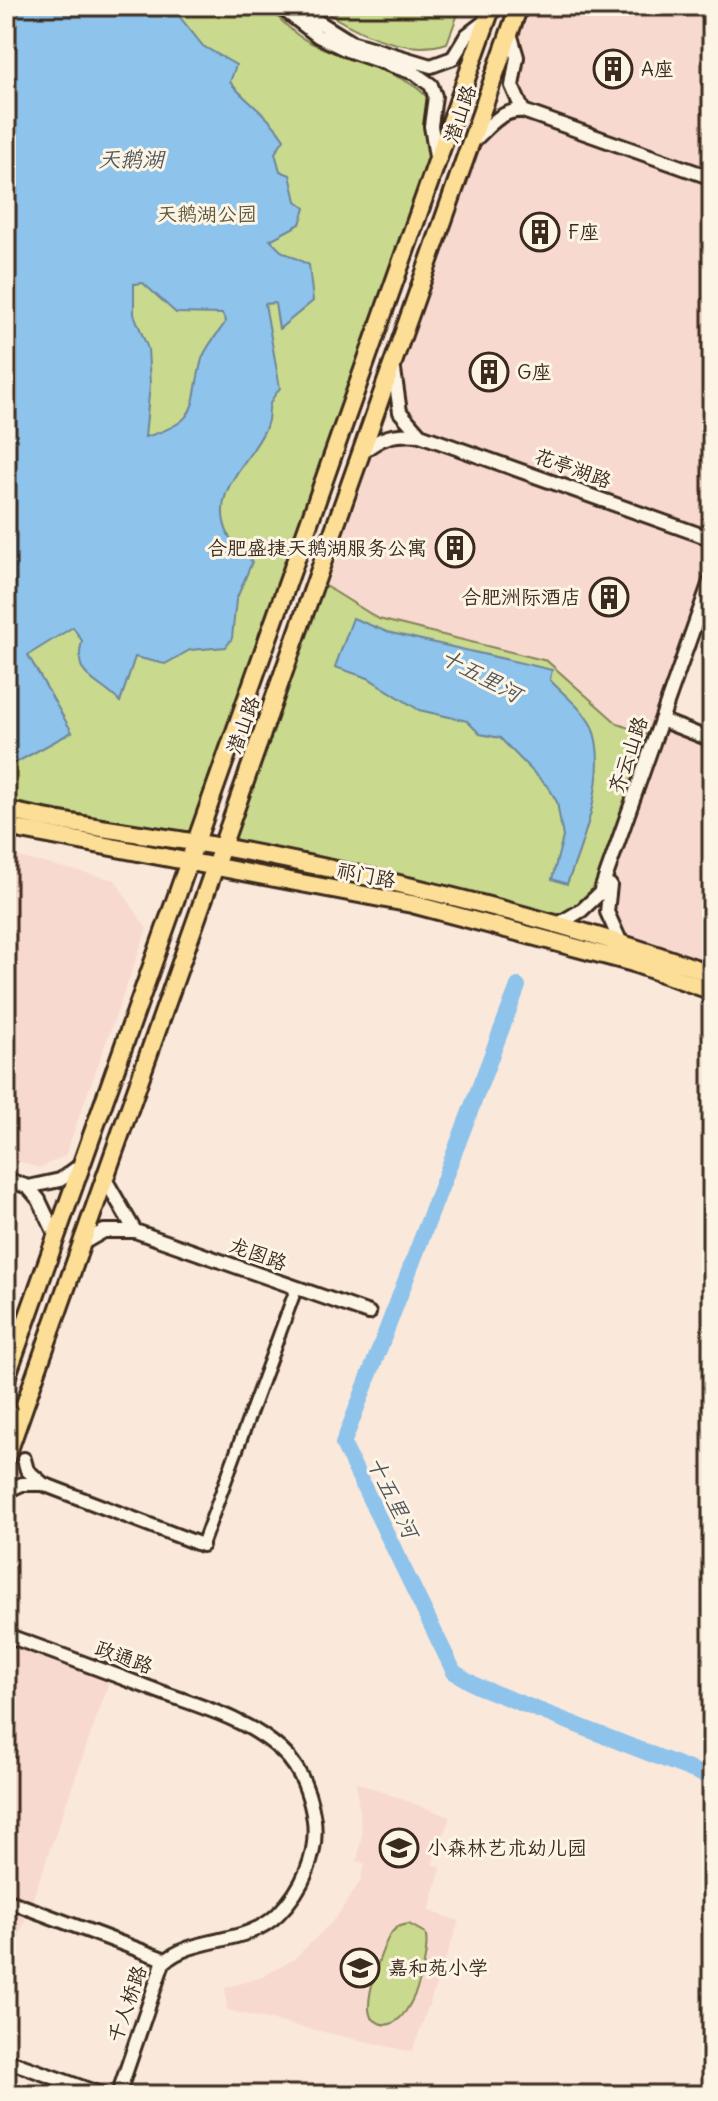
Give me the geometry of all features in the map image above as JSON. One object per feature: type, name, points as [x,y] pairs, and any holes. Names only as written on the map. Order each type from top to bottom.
[{"type":"main road","name":"潜山路","points":[[6,1458],[519,6]]},
{"type":"main road","name":"潜山路","points":[[6,1378],[85,1163],[490,12]]},
{"type":"main road","name":"祁门路","points":[[6,810],[221,847],[416,888],[621,943],[712,974]]},
{"type":"main road","name":"祁门路","points":[[6,827],[412,904],[630,962],[712,991]]},
{"type":"street","points":[[279,6],[318,36],[347,50],[414,73],[431,85],[435,96],[431,139],[437,163]]},
{"type":"street","points":[[293,6],[351,42],[431,66],[453,58],[467,35],[490,12]]},
{"type":"street","points":[[510,33],[517,57],[512,86],[523,111]]},
{"type":"street","points":[[470,144],[497,117],[512,110],[523,111],[712,178]]},
{"type":"street","points":[[393,363],[400,412],[420,435]]},
{"type":"street","name":"花亭湖路","points":[[361,453],[380,438],[394,433],[420,435],[712,539]]},
{"type":"street","name":"齐云山路","points":[[555,926],[582,910],[600,893],[665,719],[712,576]]},
{"type":"street","points":[[621,943],[607,912],[608,889],[665,719],[712,596]]},
{"type":"street","points":[[665,719],[712,737]]},
{"type":"street","points":[[28,1187],[60,1180],[85,1163]]},
{"type":"street","points":[[6,1179],[28,1187],[39,1200],[57,1238]]},
{"type":"street","points":[[105,1179],[135,1231]]},
{"type":"street","points":[[83,1243],[115,1228],[135,1231]]},
{"type":"street","name":"龙图路","points":[[135,1231],[369,1313]]},
{"type":"street","points":[[24,1459],[27,1470],[43,1484],[202,1545],[296,1289]]},
{"type":"street","points":[[13,1488],[22,1484],[43,1484]]},
{"type":"street","name":"政通路","points":[[6,1635],[228,1717]]},
{"type":"street","name":"千人桥路","points":[[118,2095],[158,1974],[166,1960],[180,1951],[242,1937],[261,1928],[276,1916],[300,1887],[314,1849],[312,1807],[296,1767],[266,1738],[228,1717]]},
{"type":"street","points":[[6,1900],[166,1960]]},
{"type":"street","points":[[6,2060],[103,2095]]},
{"type":"shaded area","points":[[519,6],[712,6],[712,171],[542,112],[712,178],[712,530],[415,425],[400,412],[394,376],[470,144],[490,127],[522,111],[516,92],[517,57],[510,33]]},
{"type":"shaded area","points":[[420,435],[712,539],[712,576],[655,738],[618,725],[560,673],[533,657],[379,619],[316,580],[361,453],[380,438]]},
{"type":"shaded area","points":[[667,723],[712,740],[712,974],[621,943],[607,898]]},
{"type":"shaded area","points":[[6,854],[115,880],[147,929],[65,1156],[39,1168],[6,1157]]},
{"type":"shaded area","points":[[6,1635],[112,1674],[6,1974]]},
{"type":"shaded area","name":"嘉和苑小学","points":[[356,1782],[450,1817],[432,1864],[441,1868],[429,1911],[459,1921],[412,2052],[227,2010],[225,1988],[262,1977],[293,1960],[336,1918],[360,1882],[365,1864],[357,1861],[362,1836]]},
{"type":"green space","name":"天鹅湖","points":[[6,6],[267,6],[299,36],[406,81],[428,99],[428,129],[437,163],[197,844],[6,810]]},
{"type":"green space","points":[[316,6],[461,6],[447,43],[413,46],[396,44],[362,32]]},
{"type":"green space","points":[[316,580],[379,619],[547,661],[618,724],[655,738],[600,893],[555,926],[221,847]]},
{"type":"green space","points":[[409,1924],[425,1933],[421,1977],[406,2011],[396,2021],[384,2024],[371,2017],[369,2010],[375,1974],[392,1932]]},
{"type":"water","name":"天鹅湖","points":[[6,6],[171,6],[203,46],[236,65],[230,82],[284,139],[275,153],[280,171],[290,175],[296,201],[305,208],[300,224],[270,240],[281,251],[309,265],[313,301],[279,329],[275,303],[265,304],[280,388],[270,405],[266,427],[227,490],[223,504],[228,534],[252,562],[236,600],[232,638],[226,647],[190,650],[165,664],[135,657],[120,702],[84,671],[80,663],[82,641],[73,627],[28,655],[72,732],[6,768]],"holes":[[[143,283],[176,313],[222,314],[226,321],[204,354],[194,400],[185,418],[164,431],[145,437],[150,384],[148,349],[134,314],[134,284]]]},
{"type":"water","points":[[353,618],[387,632],[552,670],[550,680],[584,715],[597,744],[598,764],[592,806],[567,884],[552,879],[563,837],[557,802],[549,788],[500,738],[480,734],[467,721],[419,710],[368,678],[335,667]]},
{"type":"waterway","name":"十五里河","points":[[518,986],[343,1444],[454,1672],[477,1686],[712,1778]]},
{"type":"place","name":"A座","points":[[613,69]]},
{"type":"place","name":"F座","points":[[540,232]]},
{"type":"place","name":"G座","points":[[489,372]]},
{"type":"place","name":"合肥盛捷天鹅湖服务公寓","points":[[455,548]]},
{"type":"place","name":"合肥洲际酒店","points":[[609,597]]},
{"type":"place","name":"小森林艺术幼儿园","points":[[399,1848]]},
{"type":"place","name":"嘉和苑小学","points":[[360,1968]]},
{"type":"park label","name":"天鹅湖公园","points":[[207,214]]}]
